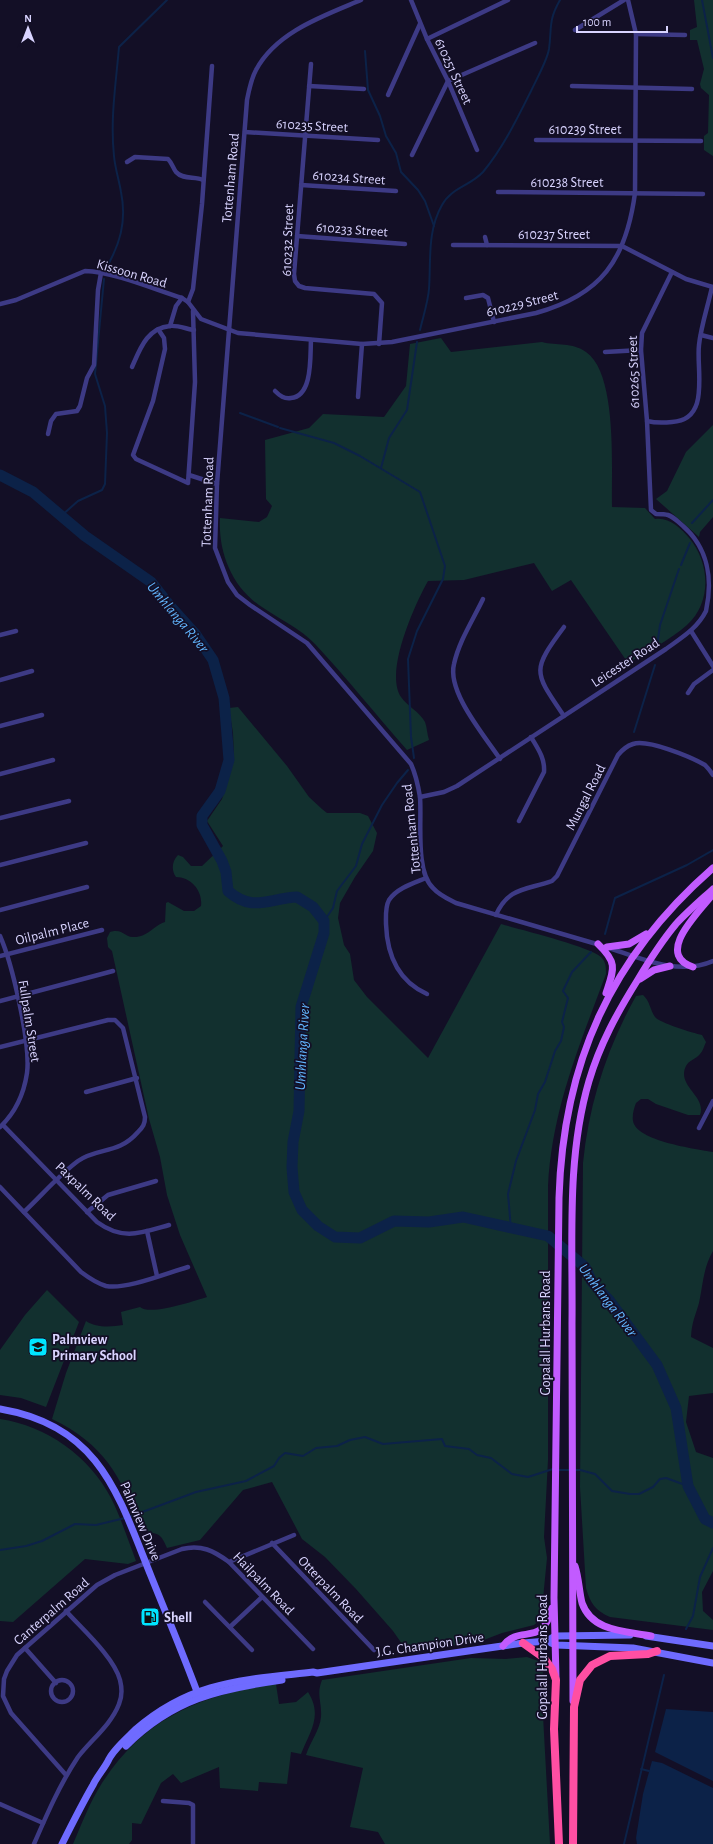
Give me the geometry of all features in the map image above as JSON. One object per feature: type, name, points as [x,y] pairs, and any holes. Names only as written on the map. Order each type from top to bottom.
[{"type":"highway","points":[[523,1643],[544,1658],[552,1668],[556,1680]]},
{"type":"highway","points":[[574,1707],[580,1680],[592,1665],[610,1656],[648,1654],[658,1651]]},
{"type":"highway","name":"Gopalall Hurbans Road","points":[[556,1680],[554,1729],[559,1844]]},
{"type":"highway","name":"Gopalall Hurbans Road","points":[[573,1844],[574,1707]]},
{"type":"main road","name":"Gopalall Hurbans Road","points":[[556,1680],[554,1598],[557,1480],[559,1210],[562,1147],[573,1092],[600,1012],[615,984],[659,922],[713,868]]},
{"type":"main road","name":"Gopalall Hurbans Road","points":[[574,1707],[571,1478],[572,1221],[575,1158],[583,1107],[589,1081],[610,1027],[623,1001],[677,923],[713,889]]},
{"type":"main road","points":[[693,967],[681,962],[677,954],[677,945],[713,894]]},
{"type":"main road","points":[[607,947],[634,942],[642,938],[659,922]]},
{"type":"main road","points":[[598,944],[609,954],[613,964],[613,971],[600,1012]]},
{"type":"main road","points":[[636,983],[654,970],[670,966]]},
{"type":"main road","points":[[572,1558],[583,1604],[593,1620],[612,1630],[651,1636]]},
{"type":"main road","points":[[503,1646],[510,1638],[536,1633],[542,1630],[548,1622],[554,1598]]},
{"type":"street","name":"Tottenham Road","points":[[361,0],[354,1],[290,34],[272,49],[255,71],[251,84],[247,100],[228,329],[217,484],[215,548],[228,582],[238,594],[250,605],[297,636],[318,654],[411,764],[416,775],[420,797],[422,858],[426,878],[432,888],[444,897],[456,903],[650,960]]},
{"type":"street","name":"610251 Street","points":[[411,0],[420,24],[448,81],[477,150]]},
{"type":"street","points":[[427,39],[508,0]]},
{"type":"street","points":[[575,30],[624,0]]},
{"type":"street","name":"610229 Street","points":[[228,329],[245,334],[378,344],[536,314],[574,300],[603,278],[622,246],[631,217],[635,193],[636,34],[628,0]]},
{"type":"street","points":[[388,95],[420,24]]},
{"type":"street","points":[[636,34],[685,35]]},
{"type":"street","points":[[412,155],[448,81],[535,42]]},
{"type":"street","name":"610232 Street","points":[[311,64],[300,185],[294,274],[295,281],[298,286],[304,288],[374,294],[382,304],[378,344]]},
{"type":"street","points":[[188,302],[193,289],[212,66]]},
{"type":"street","points":[[309,86],[364,89]]},
{"type":"street","points":[[572,86],[692,89]]},
{"type":"street","name":"610235 Street","points":[[245,132],[378,140]]},
{"type":"street","name":"610239 Street","points":[[536,140],[701,141]]},
{"type":"street","points":[[127,162],[135,157],[168,159],[176,172],[181,176],[199,178],[203,180]]},
{"type":"street","name":"610234 Street","points":[[300,185],[396,191]]},
{"type":"street","name":"610238 Street","points":[[498,192],[703,194]]},
{"type":"street","name":"610233 Street","points":[[297,236],[405,244]]},
{"type":"street","points":[[485,237],[487,245]]},
{"type":"street","name":"610237 Street","points":[[453,245],[622,246]]},
{"type":"street","points":[[622,246],[672,272],[713,287]]},
{"type":"street","name":"Kissoon Road","points":[[0,304],[16,300],[85,272],[101,273],[182,298],[188,302],[201,319],[228,329]]},
{"type":"street","name":"610265 Street","points":[[672,272],[644,326],[641,350],[647,421],[678,422],[684,420],[695,408],[699,395],[698,353],[713,287]]},
{"type":"street","points":[[48,434],[51,421],[56,414],[77,411],[80,406],[87,378],[94,365],[101,273]]},
{"type":"street","points":[[466,298],[483,295],[488,298],[494,322]]},
{"type":"street","points":[[170,326],[176,306],[182,298]]},
{"type":"street","points":[[158,329],[164,338],[165,349],[153,401],[133,455],[136,459],[188,483],[195,382],[193,310]]},
{"type":"street","points":[[132,367],[146,337],[158,329],[170,326],[194,330]]},
{"type":"street","points":[[701,335],[713,338]]},
{"type":"street","points":[[275,391],[280,397],[294,398],[304,391],[307,384],[311,340]]},
{"type":"street","points":[[358,397],[362,344]]},
{"type":"street","points":[[605,352],[641,350]]},
{"type":"street","name":"Leicester Road","points":[[420,797],[444,792],[500,759],[691,631],[700,620],[709,603],[712,569],[702,545],[689,531],[670,515],[653,512],[650,492],[647,421]]},
{"type":"street","points":[[189,475],[217,484]]},
{"type":"street","points":[[483,599],[459,649],[454,665],[453,675],[459,697],[500,759]]},
{"type":"street","points":[[564,627],[541,661],[540,669],[544,687],[564,716]]},
{"type":"street","points":[[0,635],[16,631]]},
{"type":"street","points":[[691,631],[713,666]]},
{"type":"street","points":[[688,692],[694,684],[713,670]]},
{"type":"street","points":[[0,680],[32,671]]},
{"type":"street","points":[[0,726],[42,714]]},
{"type":"street","points":[[519,821],[544,772],[545,763],[542,755],[531,738]]},
{"type":"street","name":"Mungal Road","points":[[496,915],[501,903],[506,897],[552,881],[557,876],[618,755],[624,748],[641,743],[651,744],[707,766],[713,775]]},
{"type":"street","points":[[0,774],[53,760]]},
{"type":"street","points":[[0,818],[69,802]]},
{"type":"street","points":[[0,865],[86,843]]},
{"type":"street","points":[[426,878],[400,890],[388,901],[386,912],[386,931],[392,960],[412,986],[427,994]]},
{"type":"street","points":[[0,910],[87,887]]},
{"type":"street","name":"Oilpalm Place","points":[[0,956],[102,930]]},
{"type":"street","name":"Fullpalm Street","points":[[0,936],[7,954],[17,996],[25,1040],[27,1072],[24,1088],[17,1106],[1,1126]]},
{"type":"street","points":[[650,960],[670,966],[693,967],[713,960]]},
{"type":"street","points":[[0,1001],[113,971]]},
{"type":"street","points":[[0,1047],[108,1020],[115,1020],[123,1028],[137,1078],[145,1116],[145,1122],[130,1141],[124,1145],[84,1158],[57,1180],[24,1212]]},
{"type":"street","points":[[86,1092],[137,1078]]},
{"type":"street","points":[[699,1128],[713,1100]]},
{"type":"street","name":"Paxpalm Road","points":[[1,1126],[57,1180],[97,1222],[112,1232],[126,1234],[146,1232],[169,1225]]},
{"type":"street","points":[[87,1212],[108,1195],[156,1181]]},
{"type":"street","points":[[0,1187],[81,1272],[93,1281],[107,1286],[123,1286],[188,1267]]},
{"type":"street","points":[[146,1232],[157,1276]]},
{"type":"street","name":"Palmview Drive","points":[[0,1409],[29,1416],[45,1422],[80,1445],[103,1469],[130,1522],[198,1694]]},
{"type":"street","points":[[229,1562],[294,1535]]},
{"type":"street","name":"Otterpalm Road","points":[[272,1544],[374,1650]]},
{"type":"street","name":"Hailpalm Road","points":[[146,1563],[182,1549],[196,1546],[213,1551],[229,1562],[313,1649]]},
{"type":"street","name":"Canterpalm Road","points":[[66,1775],[10,1713],[6,1706],[4,1696],[4,1678],[12,1662],[25,1648],[66,1611],[104,1581],[146,1563]]},
{"type":"street","points":[[230,1627],[262,1597]]},
{"type":"street","points":[[205,1602],[252,1650]]},
{"type":"street","points":[[34,1844],[66,1775],[80,1755],[115,1712],[119,1704],[121,1688],[117,1671],[66,1611]]},
{"type":"street","name":"J.G. Champion Drive","points":[[62,1844],[93,1783],[122,1743],[144,1723],[167,1706],[222,1684],[258,1678],[313,1672],[317,1673],[523,1643],[547,1641],[555,1636],[651,1636],[713,1646]]},
{"type":"street","name":"J.G. Champion Drive","points":[[547,1641],[556,1645],[633,1648],[658,1651],[713,1662]]},
{"type":"street","points":[[25,1648],[56,1683]]},
{"type":"street","points":[[63,1681],[69,1683],[73,1689],[70,1699],[64,1702],[54,1699],[52,1692],[56,1683],[63,1681]]},
{"type":"street","points":[[163,1801],[189,1803],[193,1805],[193,1844]]},
{"type":"street","points":[[0,1804],[43,1823]]},
{"type":"green space","points":[[694,0],[713,0],[713,156],[704,150],[704,136],[708,133],[709,95],[701,88],[700,84],[704,69],[697,40],[690,40],[690,30],[697,27]]},
{"type":"green space","points":[[441,338],[451,352],[542,342],[570,345],[586,352],[596,363],[603,380],[608,401],[612,447],[612,507],[645,508],[655,519],[665,520],[679,527],[697,549],[704,571],[705,583],[701,605],[695,616],[687,625],[666,640],[628,663],[571,580],[552,591],[534,563],[464,580],[428,581],[416,605],[403,638],[396,672],[397,686],[401,697],[423,718],[426,724],[429,740],[407,750],[315,644],[297,629],[271,613],[244,592],[236,581],[225,558],[220,531],[220,518],[259,522],[267,517],[272,506],[266,499],[265,440],[309,428],[323,414],[384,417],[406,386],[410,344]]},
{"type":"green space","points":[[713,425],[713,517],[700,532],[699,537],[656,499],[667,491],[686,452]]},
{"type":"green space","points":[[238,707],[287,766],[309,797],[322,809],[327,813],[360,813],[368,816],[377,833],[373,851],[355,877],[340,903],[338,918],[344,945],[350,954],[354,980],[367,997],[428,1058],[501,924],[583,948],[601,957],[604,961],[606,974],[577,1052],[561,1104],[555,1130],[548,1186],[548,1460],[544,1537],[547,1558],[541,1619],[534,1625],[502,1633],[476,1643],[407,1651],[393,1631],[356,1589],[325,1557],[302,1539],[272,1482],[243,1490],[200,1540],[167,1548],[158,1534],[142,1530],[119,1479],[99,1452],[71,1429],[52,1419],[66,1373],[86,1321],[99,1326],[123,1325],[121,1312],[140,1307],[153,1310],[162,1309],[207,1297],[180,1235],[167,1195],[160,1157],[149,1119],[112,951],[108,947],[107,938],[110,932],[115,931],[131,937],[139,937],[147,933],[165,922],[166,903],[168,902],[184,911],[194,911],[201,906],[200,895],[195,886],[187,879],[176,877],[173,871],[174,860],[178,855],[183,857],[191,866],[202,866],[223,846],[207,821],[222,799],[234,759],[233,733],[229,708]]},
{"type":"green space","points":[[643,995],[655,1017],[677,1028],[702,1035],[706,1042],[701,1053],[687,1064],[684,1073],[688,1085],[699,1102],[701,1108],[700,1115],[688,1115],[656,1104],[648,1099],[641,1099],[636,1103],[633,1112],[633,1121],[637,1128],[644,1134],[655,1139],[713,1152],[713,1251],[705,1270],[691,1337],[713,1348],[713,1393],[689,1396],[686,1422],[696,1452],[713,1458],[713,1571],[702,1592],[703,1611],[713,1620],[713,1630],[610,1617],[594,1606],[589,1598],[586,1588],[580,1487],[583,1163],[590,1119],[601,1076],[608,1056],[616,1036],[636,996]]},
{"type":"green space","name":"Palmview Primary School","points":[[47,1290],[79,1322],[46,1407],[21,1398],[0,1395],[0,1350],[25,1315]]},
{"type":"green space","points":[[0,1419],[34,1428],[65,1445],[79,1456],[102,1483],[111,1498],[136,1561],[128,1564],[85,1559],[13,1622],[0,1621]]},
{"type":"green space","points":[[527,1657],[538,1661],[543,1671],[542,1697],[550,1844],[385,1844],[378,1832],[350,1827],[363,1768],[306,1755],[320,1722],[321,1711],[319,1690],[322,1680],[471,1658],[506,1659]]},
{"type":"green space","points":[[276,1684],[279,1704],[296,1702],[308,1692],[312,1701],[315,1716],[314,1723],[301,1754],[291,1752],[287,1784],[259,1782],[258,1791],[220,1788],[219,1767],[181,1783],[173,1774],[161,1783],[141,1824],[132,1823],[132,1840],[129,1844],[73,1844],[90,1805],[102,1783],[119,1760],[137,1741],[156,1726],[177,1713],[199,1703],[223,1695]]},
{"type":"water","points":[[666,1709],[713,1712],[713,1781],[655,1752]]},
{"type":"water","points":[[652,1761],[662,1763],[713,1788],[713,1844],[637,1844],[636,1838],[643,1794]]},
{"type":"waterway","points":[[105,270],[115,251],[123,223],[123,203],[113,142],[114,101],[119,47],[167,0]]},
{"type":"waterway","points":[[420,330],[427,304],[432,236],[437,215],[442,205],[450,195],[478,177],[483,172],[509,133],[546,59],[549,49],[552,19],[560,0]]},
{"type":"waterway","points":[[702,0],[713,58]]},
{"type":"waterway","points":[[365,51],[368,90],[380,116],[386,136],[396,153],[401,172],[418,190],[425,201],[434,226]]},
{"type":"waterway","points":[[61,516],[78,501],[102,490],[105,484],[107,433],[105,406],[95,374],[104,279]]},
{"type":"waterway","points":[[381,468],[389,438],[407,410],[417,342]]},
{"type":"waterway","points":[[240,413],[278,427]]},
{"type":"waterway","points":[[280,428],[334,443],[360,456],[420,492],[445,566],[443,579],[417,631],[408,659],[411,737],[414,758]]},
{"type":"waterway","name":"Umhlanga River","points":[[0,475],[33,492],[85,536],[151,582],[196,635],[213,660],[224,698],[229,760],[220,791],[202,816],[202,825],[222,861],[226,872],[228,891],[237,898],[253,903],[297,897],[313,907],[324,921],[324,933],[301,1007],[299,1111],[293,1142],[292,1167],[294,1192],[302,1210],[318,1226],[335,1237],[360,1238],[394,1221],[429,1222],[463,1217],[548,1236],[585,1267],[592,1282],[609,1300],[657,1365],[676,1408],[688,1486],[705,1519],[713,1523]]},
{"type":"waterway","points":[[692,523],[713,500]]},
{"type":"waterway","points":[[681,565],[690,543]]},
{"type":"waterway","points":[[657,646],[660,625],[679,569]]},
{"type":"waterway","points":[[634,732],[655,665]]},
{"type":"waterway","points":[[324,921],[333,908],[337,891],[356,866],[362,844],[382,805],[408,770]]},
{"type":"waterway","points":[[605,934],[615,898],[687,865],[713,850]]},
{"type":"waterway","points":[[511,1229],[508,1194],[516,1161],[535,1110],[538,1094],[545,1082],[555,1051],[561,1041],[564,1027],[562,1022],[568,998],[563,991],[572,972],[591,952]]},
{"type":"waterway","points":[[129,1517],[196,1492],[246,1481],[274,1466],[279,1458],[285,1453],[303,1456],[316,1448],[337,1446],[350,1440],[365,1437],[383,1444],[442,1439],[445,1446],[469,1449],[477,1455],[491,1458],[512,1474],[528,1477],[553,1469]]},
{"type":"waterway","points":[[557,1470],[580,1470],[595,1474],[612,1491],[630,1494],[639,1494],[653,1487],[660,1479],[666,1478],[688,1486]]},
{"type":"waterway","points":[[0,1550],[26,1546],[42,1541],[75,1524],[96,1525],[125,1518]]},
{"type":"waterway","points":[[686,1629],[693,1616],[700,1577],[713,1548]]},
{"type":"waterway","points":[[624,1844],[664,1675]]},
{"type":"waterway","points":[[641,1769],[649,1771]]},
{"type":"place","name":"Palmview Primary School","points":[[38,1347]]},
{"type":"place","name":"Shell","points":[[150,1617]]}]
